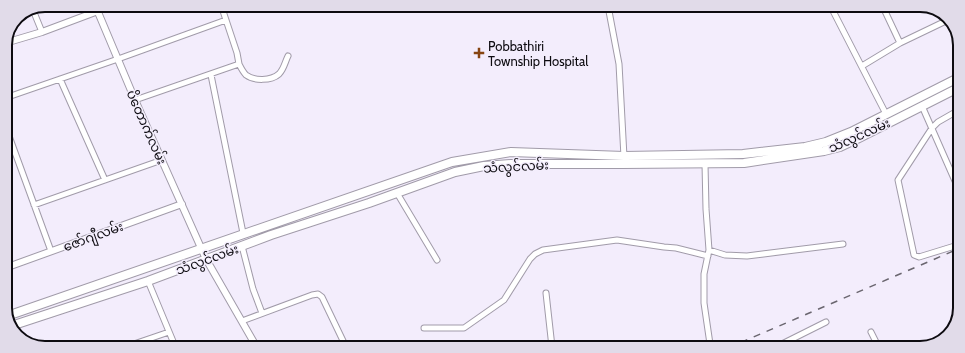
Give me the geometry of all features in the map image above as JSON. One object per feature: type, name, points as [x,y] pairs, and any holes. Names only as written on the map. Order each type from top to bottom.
[{"type":"main road","name":"သံလွင်လမ်း","points":[[13,314],[243,233],[287,220],[452,162],[511,152],[624,156],[743,154],[810,145],[839,137],[953,80]]},
{"type":"main road","name":"သံလွင်လမ်း","points":[[16,324],[148,281],[271,235],[455,172],[484,166],[511,164],[705,164],[744,163],[780,159],[840,147],[953,90]]},
{"type":"main road","points":[[778,150],[780,159]]},
{"type":"street","points":[[13,41],[42,32],[87,12]]},
{"type":"street","name":"ပိတောက်လမ်း","points":[[98,12],[206,259],[253,341]]},
{"type":"street","points":[[223,12],[237,53],[239,64],[246,74],[258,80],[268,79],[280,73],[288,56]]},
{"type":"street","points":[[609,12],[619,64],[624,156],[623,164]]},
{"type":"street","points":[[834,12],[886,114]]},
{"type":"street","points":[[888,12],[900,43]]},
{"type":"street","points":[[34,14],[42,32]]},
{"type":"street","points":[[12,96],[118,60],[226,20]]},
{"type":"street","points":[[862,66],[900,43],[943,22]]},
{"type":"street","points":[[135,100],[239,64]]},
{"type":"street","points":[[210,75],[243,233]]},
{"type":"street","points":[[60,79],[105,180]]},
{"type":"street","points":[[922,106],[953,176]]},
{"type":"street","points":[[953,113],[938,122],[932,128],[898,180],[914,255],[919,257],[953,247]]},
{"type":"street","points":[[12,144],[51,251]]},
{"type":"street","points":[[34,205],[162,160]]},
{"type":"street","points":[[705,164],[706,209],[710,250],[704,274],[704,303],[711,341]]},
{"type":"street","points":[[397,193],[436,260]]},
{"type":"street","name":"ဇော်ဂျီလမ်း","points":[[12,265],[182,204]]},
{"type":"street","points":[[424,328],[464,328],[504,300],[530,259],[535,254],[543,250],[617,240],[676,248],[708,256]]},
{"type":"street","points":[[710,250],[725,256],[747,256],[843,244]]},
{"type":"street","points":[[242,246],[253,289],[262,313]]},
{"type":"street","points":[[148,281],[173,341]]},
{"type":"street","points":[[546,293],[551,341]]},
{"type":"street","points":[[242,321],[318,294],[322,296],[343,341]]},
{"type":"street","points":[[789,341],[826,322]]},
{"type":"street","points":[[143,341],[169,332]]},
{"type":"street","points":[[870,332],[875,341]]},
{"type":"railway","points":[[744,341],[953,251]]},
{"type":"place","name":"Pobbathiri Township Hospital","points":[[479,53]]}]
